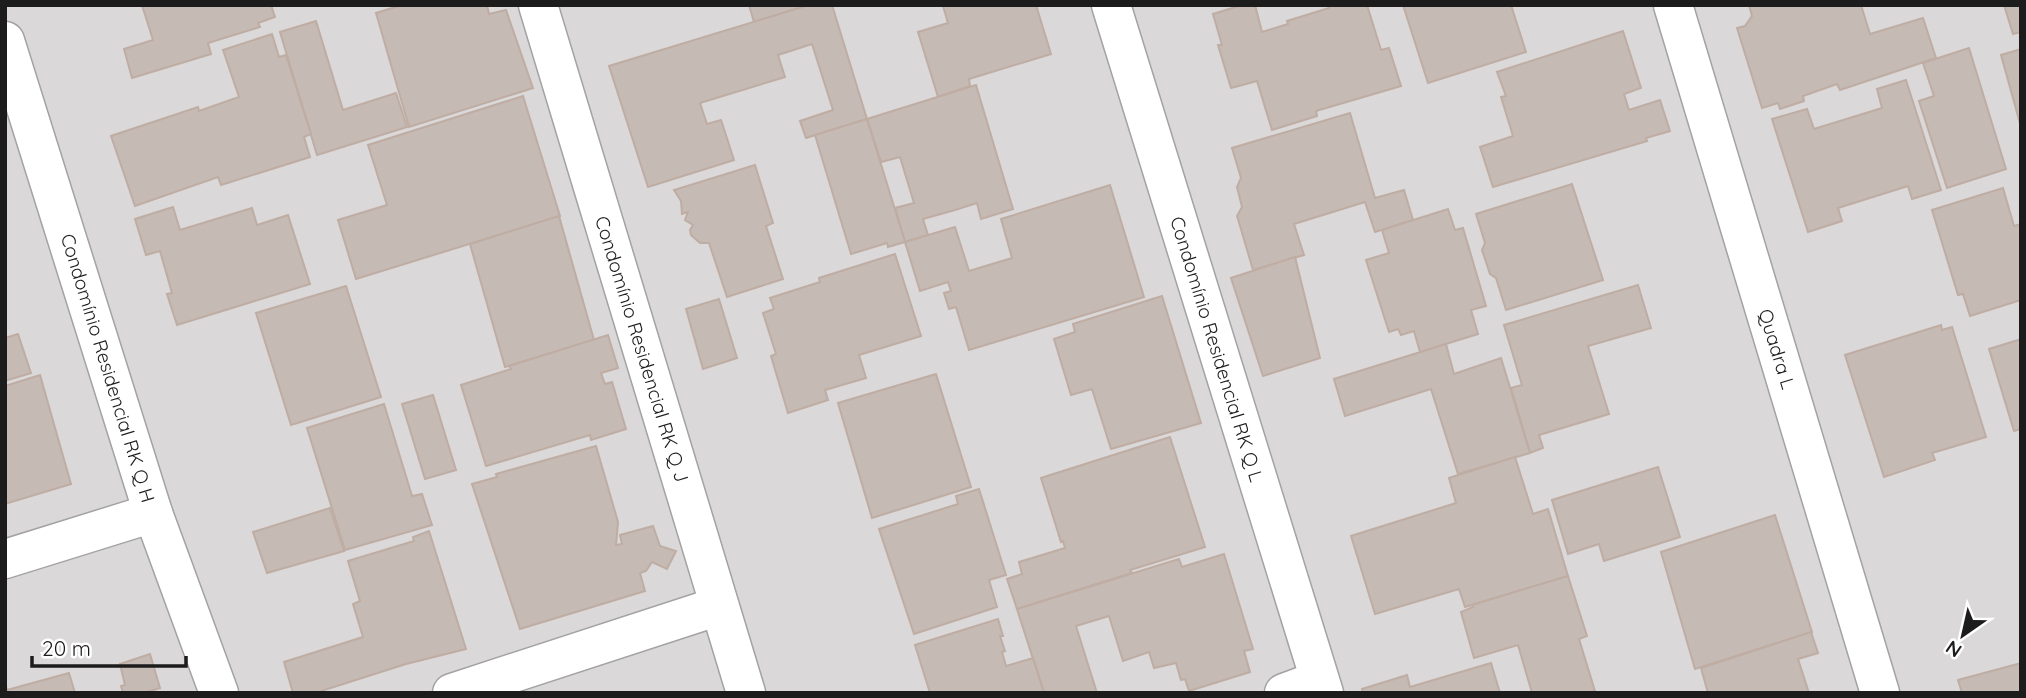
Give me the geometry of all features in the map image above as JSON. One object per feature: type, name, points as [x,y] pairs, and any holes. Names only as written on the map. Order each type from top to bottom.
[{"type":"street","name":"Condomínio Residencial RK Q J","points":[[538,5],[746,693]]},
{"type":"street","name":"Condomínio Residencial RK Q L","points":[[1111,5],[1309,689]]},
{"type":"street","name":"Quadra L","points":[[1674,5],[1880,693]]},
{"type":"street","name":"Condomínio Residencial RK Q H","points":[[5,41],[153,513],[219,693]]},
{"type":"street","points":[[5,559],[153,513]]},
{"type":"street","points":[[452,693],[719,606]]},
{"type":"shaded area","points":[[5,5],[2021,5],[2021,693],[5,693]]},
{"type":"building","points":[[142,5],[271,5],[275,17],[258,23],[260,27],[208,43],[211,54],[132,78],[124,49],[153,40]]},
{"type":"building","points":[[402,5],[487,5],[489,14],[506,10],[533,88],[409,127],[376,13]]},
{"type":"building","points":[[749,5],[809,5],[754,22]]},
{"type":"building","points":[[809,5],[832,5],[867,119],[806,138],[800,121],[833,110],[812,44],[778,55],[785,77],[700,103],[707,124],[721,120],[734,160],[648,187],[609,66]]},
{"type":"building","points":[[1036,5],[1051,54],[969,79],[970,86],[938,97],[918,32],[948,23],[943,6]]},
{"type":"building","points":[[1242,5],[1255,5],[1262,32],[1329,8],[1328,5],[1367,5],[1381,50],[1389,48],[1401,86],[1316,111],[1317,116],[1272,130],[1257,81],[1231,88],[1218,45],[1222,45],[1213,14]]},
{"type":"building","points":[[1403,5],[1511,5],[1526,52],[1428,83]]},
{"type":"building","points":[[1749,5],[1861,5],[1870,34],[1923,18],[1936,58],[1840,90],[1837,84],[1803,96],[1804,101],[1780,109],[1778,103],[1762,108],[1737,28],[1745,26],[1752,16]]},
{"type":"building","points":[[2004,5],[2021,5],[2021,32],[2013,34]]},
{"type":"building","points":[[316,21],[343,110],[396,93],[407,127],[317,155],[280,32]]},
{"type":"building","points":[[1623,31],[1641,88],[1624,94],[1629,110],[1660,100],[1670,131],[1646,138],[1647,141],[1493,187],[1480,147],[1513,136],[1501,97],[1506,96],[1497,72]]},
{"type":"building","points":[[272,34],[279,57],[286,55],[311,134],[304,137],[310,157],[221,185],[218,177],[135,206],[111,136],[198,107],[199,111],[239,97],[223,50]]},
{"type":"building","points":[[1969,48],[2006,169],[1947,188],[1919,101],[1934,96],[1923,63]]},
{"type":"building","points":[[2021,49],[2021,127],[2001,55]]},
{"type":"building","points":[[1906,80],[1941,190],[1912,199],[1908,186],[1838,208],[1842,221],[1808,232],[1772,119],[1807,109],[1814,129],[1882,108],[1877,89]]},
{"type":"building","points":[[976,85],[1013,209],[981,219],[977,203],[923,219],[928,235],[905,242],[895,208],[914,203],[900,157],[881,162],[867,119]]},
{"type":"building","points":[[523,96],[560,216],[356,279],[338,220],[387,205],[368,145]]},
{"type":"building","points":[[1350,113],[1375,198],[1404,190],[1413,220],[1375,232],[1365,202],[1294,224],[1304,255],[1253,270],[1237,216],[1242,207],[1237,187],[1241,178],[1232,148]]},
{"type":"building","points":[[867,119],[905,242],[888,247],[887,243],[851,254],[815,135]]},
{"type":"building","points":[[755,165],[773,223],[766,226],[783,279],[727,297],[709,243],[700,243],[691,235],[693,225],[685,220],[688,212],[682,214],[681,201],[674,190]]},
{"type":"building","points":[[1572,184],[1603,280],[1506,310],[1496,278],[1490,274],[1482,250],[1485,243],[1476,214]]},
{"type":"building","points":[[1110,185],[1144,297],[969,350],[956,307],[949,309],[944,293],[951,291],[948,282],[920,291],[905,242],[955,227],[969,271],[1012,258],[1001,219]]},
{"type":"building","points":[[2003,188],[2014,226],[2021,224],[2021,300],[1970,316],[1963,294],[1958,295],[1932,210]]},
{"type":"building","points":[[173,207],[180,230],[252,208],[257,225],[288,215],[310,284],[177,325],[167,294],[172,293],[160,251],[146,255],[135,219]]},
{"type":"building","points":[[1448,209],[1455,230],[1463,228],[1486,306],[1471,310],[1478,334],[1420,352],[1414,331],[1401,335],[1398,329],[1389,332],[1366,260],[1389,253],[1382,230]]},
{"type":"building","points":[[559,216],[594,340],[505,367],[470,244]]},
{"type":"building","points":[[895,254],[921,336],[859,355],[866,378],[825,390],[828,400],[788,413],[771,356],[776,354],[763,313],[774,309],[770,298],[820,282],[819,278]]},
{"type":"building","points":[[1295,257],[1320,358],[1263,376],[1231,278]]},
{"type":"building","points":[[1638,285],[1651,328],[1588,346],[1609,414],[1539,435],[1543,448],[1530,453],[1511,388],[1522,385],[1504,325]]},
{"type":"building","points":[[346,286],[381,397],[291,425],[256,313]]},
{"type":"building","points":[[1162,296],[1201,423],[1111,449],[1092,389],[1071,395],[1054,339],[1075,332],[1073,324]]},
{"type":"building","points":[[719,299],[737,358],[703,369],[686,309]]},
{"type":"building","points":[[1941,325],[1942,330],[1952,327],[1986,437],[1932,453],[1935,460],[1884,477],[1845,355]]},
{"type":"building","points":[[18,334],[31,373],[5,381],[5,338]]},
{"type":"building","points":[[608,335],[618,368],[601,373],[605,384],[612,382],[626,429],[591,440],[590,435],[486,466],[461,385],[511,369],[509,366]]},
{"type":"building","points":[[2021,339],[2021,429],[2014,431],[1989,349]]},
{"type":"building","points":[[1446,344],[1454,374],[1501,358],[1530,453],[1458,474],[1431,389],[1345,416],[1334,379]]},
{"type":"building","points":[[936,374],[971,487],[872,518],[838,403]]},
{"type":"building","points":[[40,375],[71,484],[5,504],[5,386]]},
{"type":"building","points":[[433,395],[456,470],[425,479],[402,404]]},
{"type":"building","points":[[384,404],[412,496],[422,494],[432,525],[345,550],[307,428]]},
{"type":"building","points":[[1170,437],[1205,547],[1017,609],[1007,579],[1022,574],[1019,562],[1065,548],[1041,478]]},
{"type":"building","points":[[596,446],[618,522],[616,545],[622,544],[620,535],[653,526],[660,546],[676,551],[667,569],[652,562],[646,571],[640,573],[645,591],[520,629],[472,484],[497,477],[496,474]]},
{"type":"building","points":[[1515,457],[1533,514],[1548,509],[1568,576],[1465,607],[1459,589],[1375,614],[1351,536],[1456,503],[1449,478]]},
{"type":"building","points":[[1658,467],[1680,537],[1604,561],[1599,544],[1568,554],[1552,500]]},
{"type":"building","points":[[979,489],[1006,575],[989,580],[997,607],[914,634],[879,529],[958,504],[956,496]]},
{"type":"building","points":[[330,508],[344,551],[267,573],[253,532]]},
{"type":"building","points":[[1775,515],[1812,632],[1695,669],[1661,552]]},
{"type":"building","points":[[429,531],[466,649],[406,664],[315,693],[293,693],[284,662],[363,637],[353,604],[360,601],[348,561],[414,541],[413,537]]},
{"type":"building","points":[[1224,554],[1253,649],[1244,651],[1250,672],[1189,691],[1185,679],[1181,680],[1176,663],[1154,668],[1149,652],[1123,661],[1109,616],[1076,626],[1097,693],[1044,693],[1017,609],[1179,559],[1182,567]]},
{"type":"building","points":[[1568,576],[1587,636],[1579,639],[1595,691],[1532,693],[1518,645],[1474,658],[1461,612],[1473,607],[1472,605]]},
{"type":"building","points":[[998,619],[1006,666],[1033,658],[1044,693],[930,693],[915,645]]},
{"type":"building","points":[[1811,632],[1818,653],[1798,659],[1809,693],[1708,693],[1701,668]]},
{"type":"building","points":[[150,654],[160,688],[144,693],[123,693],[121,686],[125,685],[120,664]]},
{"type":"building","points":[[1491,663],[1500,693],[1363,693],[1362,689],[1407,675],[1410,687]]},
{"type":"building","points":[[2021,663],[2021,693],[1962,693],[1958,680]]},
{"type":"building","points":[[69,673],[75,693],[5,693],[5,683],[7,690]]}]
